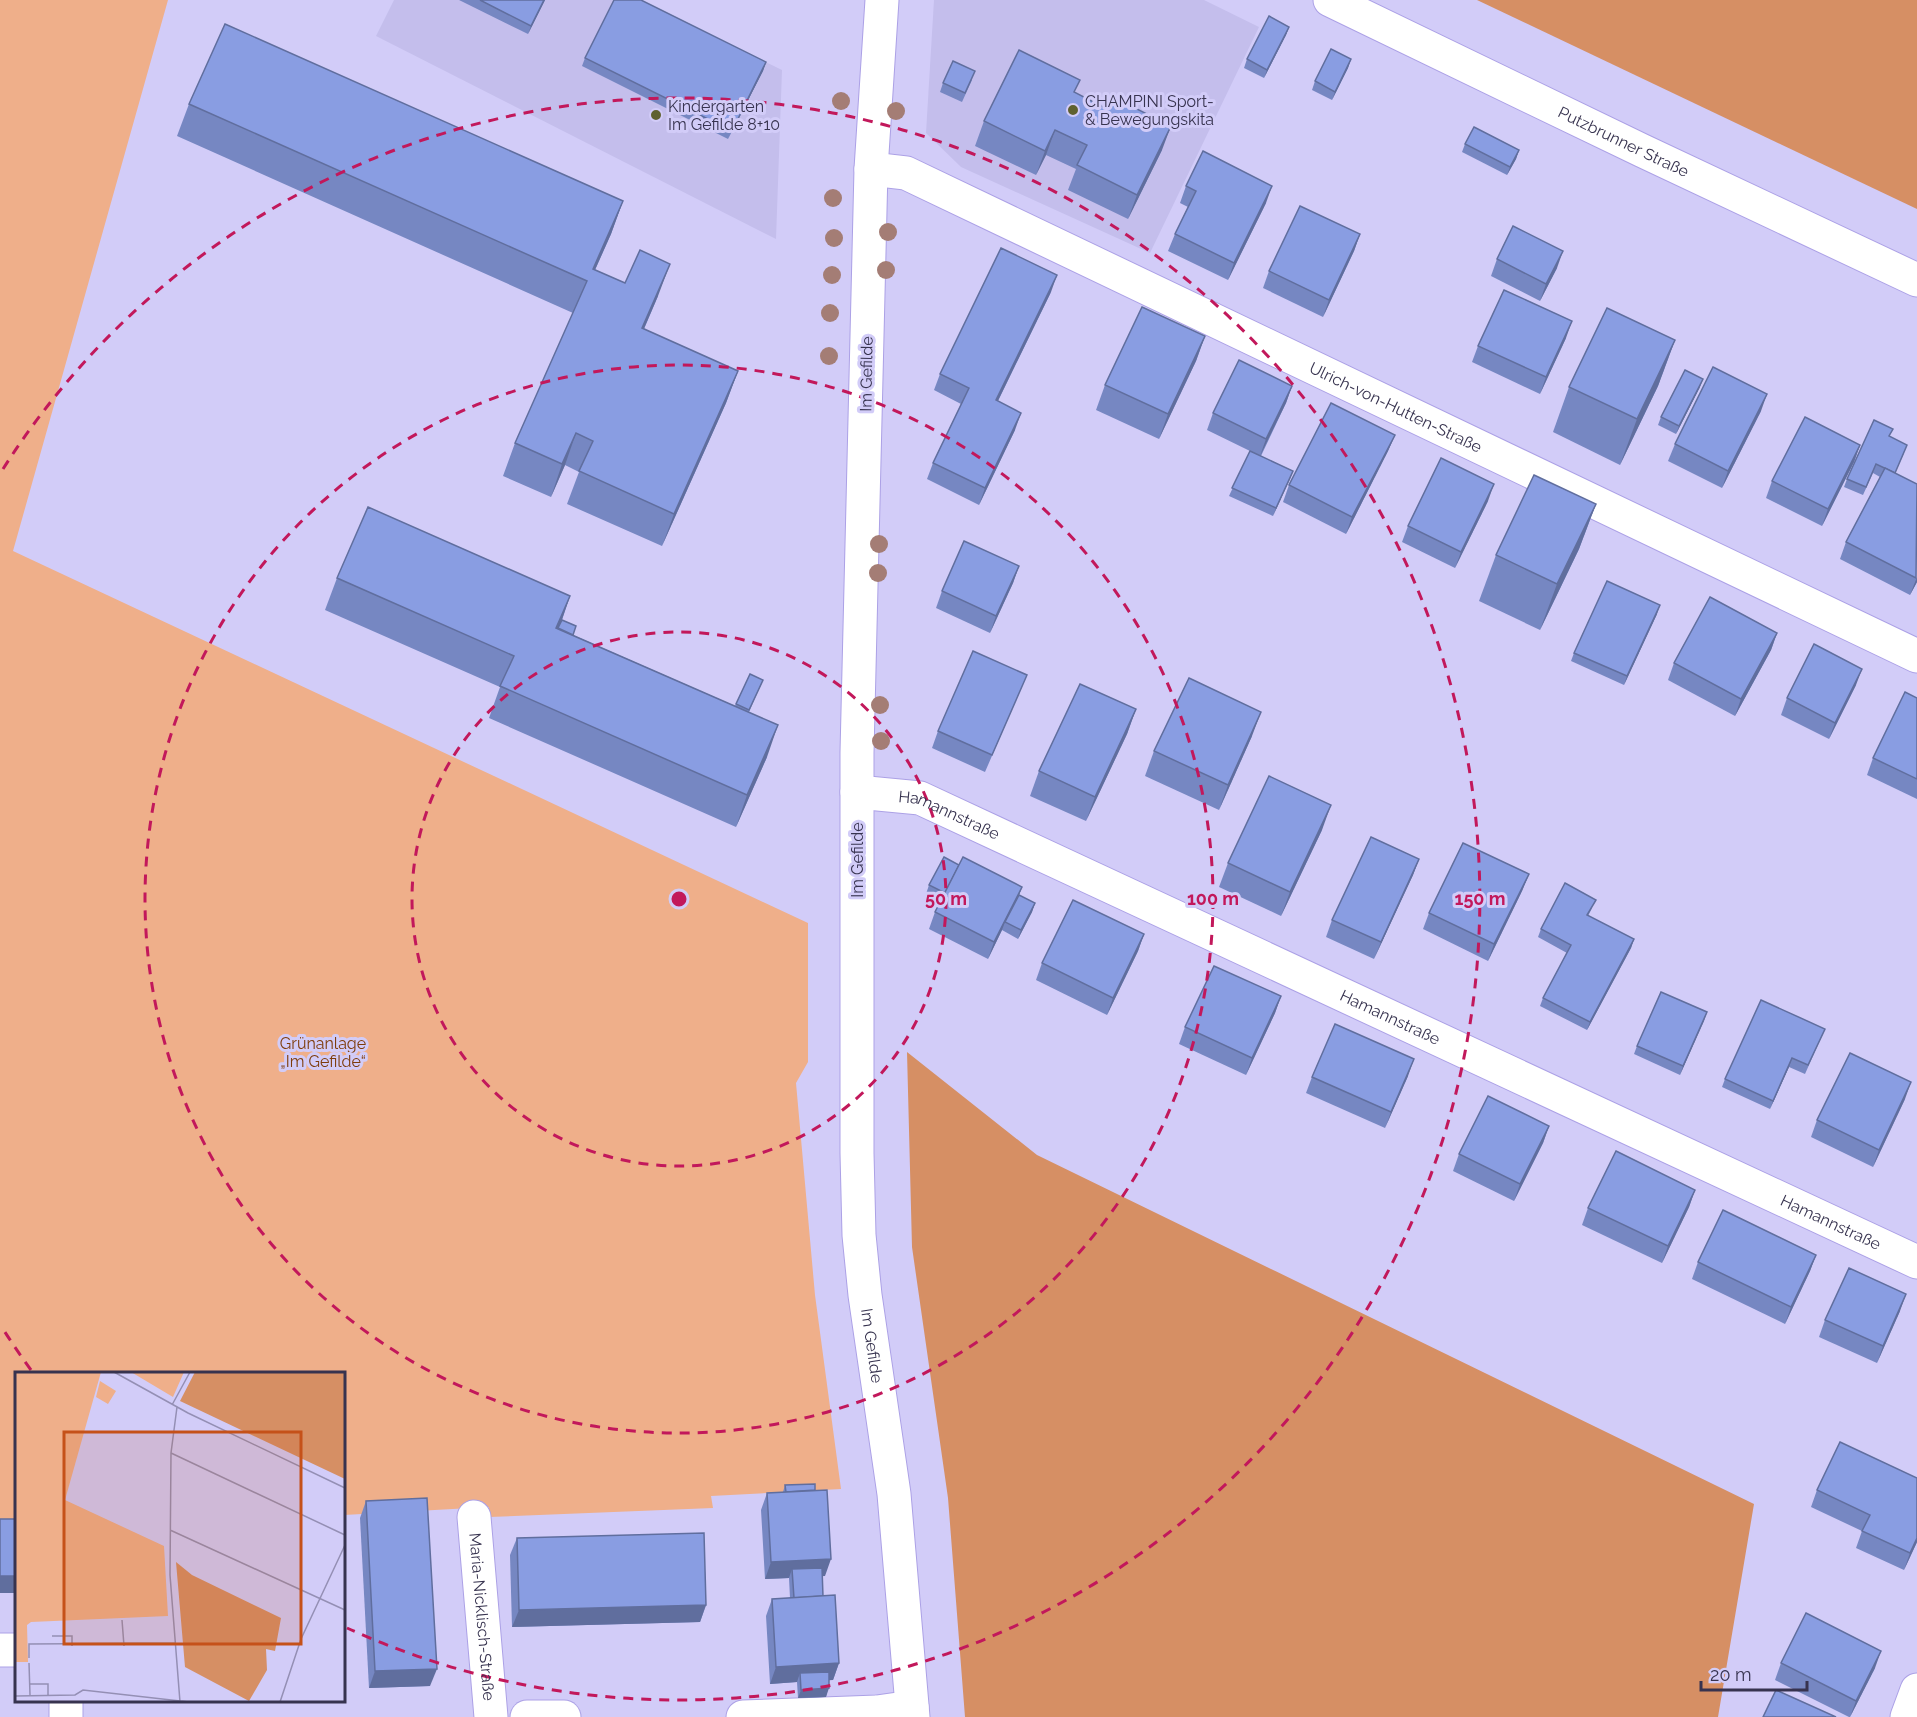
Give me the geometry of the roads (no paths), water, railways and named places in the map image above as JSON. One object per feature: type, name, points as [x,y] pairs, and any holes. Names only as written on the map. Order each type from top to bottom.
[{"type":"street","name":"Im Gefilde","points":[[882,0],[871,169],[857,792],[857,1141],[859,1235],[865,1295],[894,1494],[913,1712]]},
{"type":"street","name":"Putzbrunner Straße","points":[[1330,0],[1917,280]]},
{"type":"street","name":"Ulrich-von-Hutten-Straße","points":[[871,169],[906,173],[1917,656]]},
{"type":"street","name":"Hamannstraße","points":[[857,792],[920,798],[1917,1262]]},
{"type":"street","name":"Maria-Nicklisch-Straße","points":[[474,1517],[490,1717]]},
{"type":"street","points":[[1908,1717],[1917,1690]]},
{"type":"street","points":[[743,1717],[913,1712]]},
{"type":"street","points":[[527,1717],[564,1717]]},
{"type":"place","name":"CHAMPINI Sport- & Bewegungskita","points":[[1073,110]]},
{"type":"place","name":"Kindergarten Im Gefilde 8+10","points":[[656,115]]},
{"type":"park label","name":"Grünanlage „Im Gefilde“","points":[[323,1052]]}]
